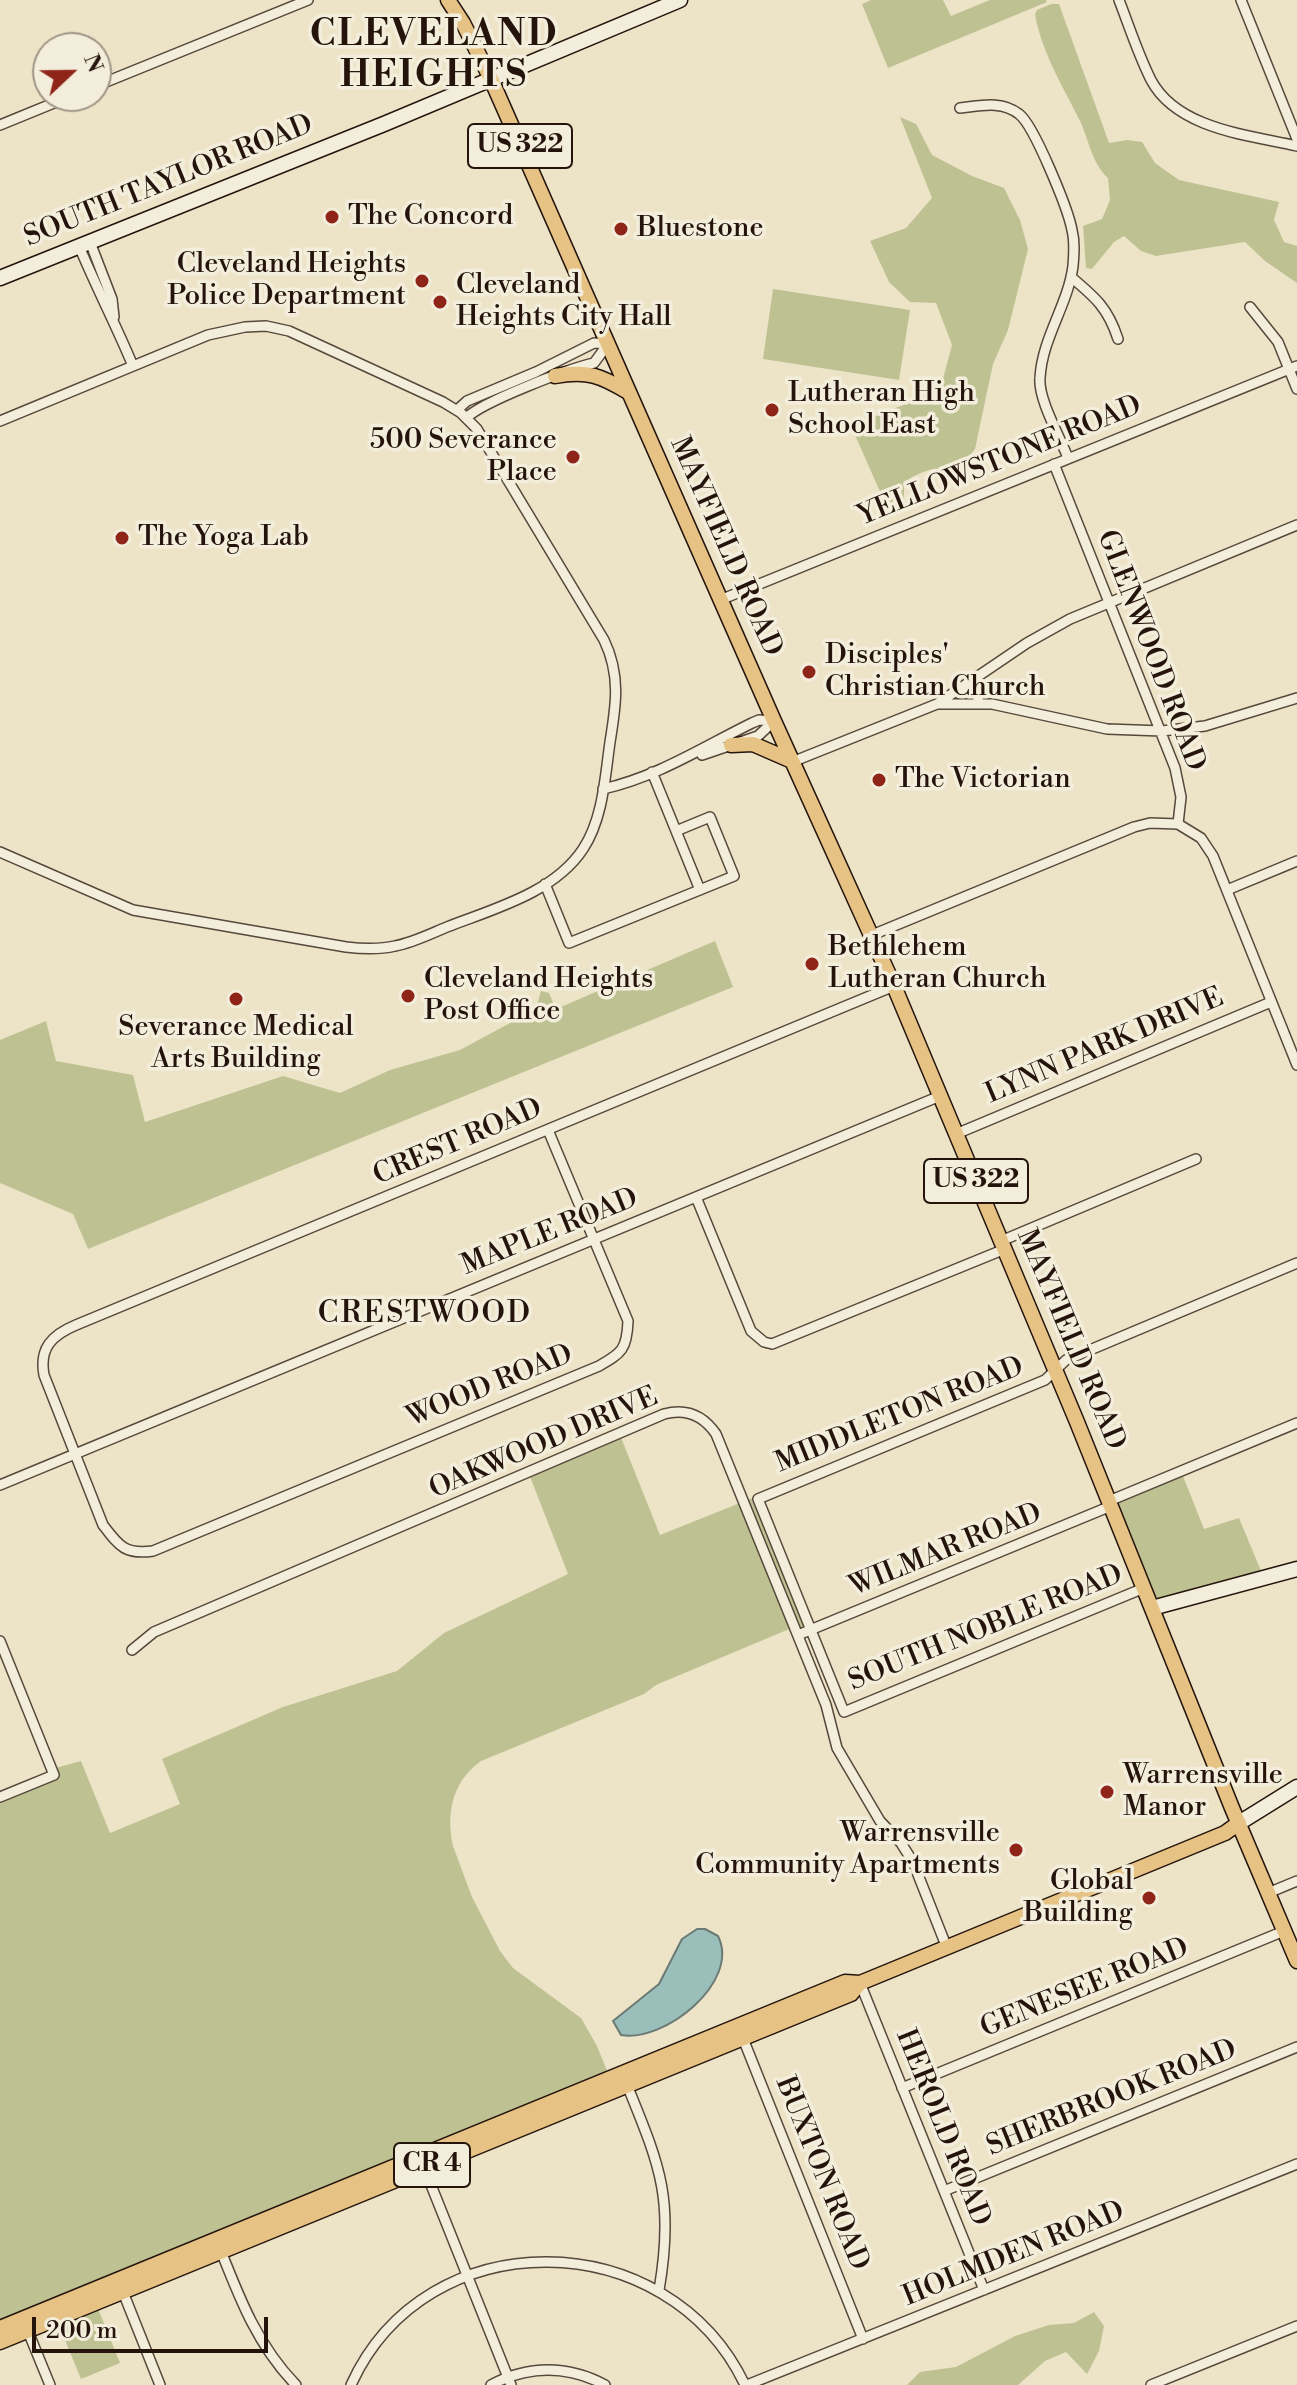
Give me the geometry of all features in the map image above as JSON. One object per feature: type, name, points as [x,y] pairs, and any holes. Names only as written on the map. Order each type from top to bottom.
[{"type":"main road","name":"MAYFIELD ROAD","points":[[448,0],[491,79],[792,762],[872,935],[1055,1370],[1297,1961]]},
{"type":"main road","name":"SOUTH TAYLOR ROAD","points":[[0,278],[491,79],[649,6],[680,0]]},
{"type":"main road","points":[[555,376],[584,373],[600,377],[628,392]]},
{"type":"main road","points":[[731,745],[753,744],[792,762]]},
{"type":"main road","points":[[1152,1608],[1297,1569]]},
{"type":"main road","points":[[1239,1823],[1297,1787]]},
{"type":"main road","name":"CR 4","points":[[0,2328],[25,2324],[219,2246],[740,2032],[845,1982],[860,1983],[947,1948],[1225,1833],[1239,1823]]},
{"type":"main road","name":"CR 4","points":[[0,2342],[25,2324]]},
{"type":"street","points":[[112,80],[308,0]]},
{"type":"street","points":[[1119,0],[1151,80],[1170,104],[1202,123],[1297,146]]},
{"type":"street","points":[[1241,0],[1297,139]]},
{"type":"street","points":[[960,108],[998,105],[1009,108],[1025,120],[1069,218],[1074,246],[1071,277],[1044,352],[1039,379],[1068,458]]},
{"type":"street","points":[[0,125],[32,112]]},
{"type":"street","points":[[84,244],[101,299],[115,320],[133,366]]},
{"type":"street","points":[[1071,277],[1108,312],[1118,339]]},
{"type":"street","points":[[1250,307],[1274,336],[1293,367],[1297,389]]},
{"type":"street","points":[[0,421],[208,335],[266,326],[314,341],[457,410],[466,418],[490,448],[609,651],[617,692],[603,789],[595,824],[583,849],[545,884],[524,896],[399,946],[356,948],[133,910],[0,852]]},
{"type":"street","points":[[457,410],[469,400],[594,343],[608,344]]},
{"type":"street","points":[[466,418],[476,409],[594,363],[608,344]]},
{"type":"street","name":"YELLOWSTONE ROAD","points":[[720,600],[1293,367]]},
{"type":"street","points":[[525,376],[529,387]]},
{"type":"street","name":"GLENWOOD ROAD","points":[[1054,464],[1162,731],[1179,782],[1181,810],[1178,824]]},
{"type":"street","points":[[792,762],[937,704],[1047,631],[1109,602],[1297,525]]},
{"type":"street","points":[[972,679],[979,702]]},
{"type":"street","points":[[937,704],[979,702],[1017,707],[1107,729],[1162,731],[1205,726],[1297,698]]},
{"type":"street","points":[[603,789],[693,756],[759,720],[774,721]]},
{"type":"street","points":[[693,756],[706,755],[758,736],[774,721]]},
{"type":"street","points":[[652,772],[700,890]]},
{"type":"street","points":[[545,884],[569,943],[734,876],[710,817],[676,831]]},
{"type":"street","points":[[872,935],[1134,827],[1178,824],[1207,846],[1297,1065]]},
{"type":"street","points":[[1227,890],[1297,861]]},
{"type":"street","name":"CREST ROAD","points":[[75,1454],[44,1375],[42,1358],[55,1335],[894,986]]},
{"type":"street","name":"LYNN PARK DRIVE","points":[[956,1134],[1271,1002]]},
{"type":"street","name":"MAPLE ROAD","points":[[0,1485],[940,1096]]},
{"type":"street","name":"WOOD ROAD","points":[[75,1454],[103,1525],[111,1536],[120,1546],[136,1553],[153,1551],[584,1372],[619,1354],[627,1339],[628,1321],[548,1130]]},
{"type":"street","points":[[696,1197],[751,1331],[764,1342],[772,1344],[1196,1159]]},
{"type":"street","name":"MIDDLETON ROAD","points":[[811,1630],[758,1499],[1045,1380],[1066,1360],[1297,1263]]},
{"type":"street","name":"OAKWOOD DRIVE","points":[[132,1650],[154,1632],[639,1424],[678,1411],[700,1418],[716,1434],[826,1705],[837,1748],[880,1821],[901,1843],[913,1862],[947,1948]]},
{"type":"street","name":"WILMAR ROAD","points":[[798,1635],[1297,1423]]},
{"type":"street","name":"SOUTH NOBLE ROAD","points":[[811,1630],[844,1712],[1144,1588]]},
{"type":"street","points":[[0,1641],[54,1775],[0,1797]]},
{"type":"street","points":[[1268,1893],[1297,1881]]},
{"type":"street","name":"GENESEE ROAD","points":[[902,2088],[1284,1931]]},
{"type":"street","name":"HEROLD ROAD","points":[[860,1983],[984,2290]]},
{"type":"street","name":"BUXTON ROAD","points":[[740,2032],[863,2339]]},
{"type":"street","name":"SHERBROOK ROAD","points":[[944,2191],[1297,2047]]},
{"type":"street","points":[[625,2079],[656,2158],[665,2199],[667,2240],[659,2290]]},
{"type":"street","points":[[422,2162],[509,2381]]},
{"type":"street","name":"HOLMDEN ROAD","points":[[746,2385],[1297,2164]]},
{"type":"street","points":[[219,2246],[254,2331],[274,2361],[296,2385]]},
{"type":"street","points":[[351,2385],[378,2341],[402,2317],[437,2292],[467,2278],[519,2263],[570,2261],[614,2271],[659,2290],[694,2317],[719,2343],[746,2385]]},
{"type":"street","points":[[121,2285],[160,2385]]},
{"type":"street","points":[[25,2324],[50,2385]]},
{"type":"street","points":[[1151,2385],[1297,2326]]},
{"type":"street","points":[[491,2385],[536,2370],[562,2370],[605,2385]]},
{"type":"green space","points":[[871,0],[943,0],[951,16],[990,0],[1047,2],[888,68],[862,4]]},
{"type":"green space","points":[[1059,4],[1109,143],[1127,140],[1142,142],[1155,163],[1179,180],[1279,202],[1274,220],[1284,242],[1297,246],[1297,283],[1265,261],[1245,242],[1156,256],[1141,251],[1124,236],[1114,242],[1092,269],[1086,268],[1083,226],[1102,219],[1110,200],[1108,178],[1095,160],[1038,29],[1037,10]]},
{"type":"green space","points":[[900,117],[916,124],[932,155],[972,176],[1004,188],[1020,220],[1028,249],[1008,330],[993,364],[975,449],[959,469],[930,470],[904,482],[904,498],[897,515],[889,512],[851,426],[940,390],[952,345],[936,303],[910,302],[889,282],[870,241],[906,228],[932,198]]},
{"type":"green space","points":[[773,289],[910,310],[899,380],[763,359]]},
{"type":"green space","points":[[715,941],[733,987],[88,1249],[73,1214],[0,1183],[0,1040],[46,1021],[56,1061],[133,1075],[145,1122],[283,1076],[340,1093],[390,1070],[460,1050],[536,1009],[541,991],[549,993],[556,1009]]},
{"type":"green space","points":[[618,1430],[660,1535],[760,1495],[811,1630],[798,1635],[794,1627],[656,1685],[644,1694],[481,1761],[463,1778],[458,1788],[451,1810],[453,1846],[472,1897],[500,1951],[513,1968],[581,2018],[610,2078],[0,2327],[0,1797],[54,1776],[52,1769],[81,1761],[110,1833],[180,1804],[162,1759],[283,1707],[397,1671],[444,1633],[568,1574],[527,1469]]},
{"type":"green space","points":[[1181,1471],[1204,1529],[1239,1518],[1264,1578],[1152,1608],[1109,1501]]},
{"type":"green space","points":[[97,2306],[120,2363],[81,2379],[58,2323]]},
{"type":"green space","points":[[1094,2312],[1104,2326],[1099,2351],[1087,2374],[1066,2352],[1045,2361],[1018,2385],[907,2385],[920,2372],[956,2367],[1015,2336],[1049,2325],[1074,2323]]},
{"type":"water","points":[[697,1929],[705,1929],[718,1936],[722,1954],[719,1972],[709,1990],[677,2019],[658,2029],[638,2035],[621,2035],[613,2021],[659,1984],[682,1939]]},
{"type":"place","name":"The Concord","points":[[332,217]]},
{"type":"place","name":"Bluestone","points":[[621,229]]},
{"type":"place","name":"Cleveland Heights Police Department","points":[[422,281]]},
{"type":"place","name":"Cleveland Heights City Hall","points":[[440,302]]},
{"type":"place","name":"Lutheran High School East","points":[[772,410]]},
{"type":"place","name":"500 Severance Place","points":[[573,457]]},
{"type":"place","name":"The Yoga Lab","points":[[122,538]]},
{"type":"place","name":"Disciples' Christian Church","points":[[809,672]]},
{"type":"place","name":"The Victorian","points":[[879,780]]},
{"type":"place","name":"Bethlehem Lutheran Church","points":[[812,964]]},
{"type":"place","name":"Cleveland Heights Post Office","points":[[408,996]]},
{"type":"place","name":"Severance Medical Arts Building","points":[[236,999]]},
{"type":"place","name":"Warrensville Manor","points":[[1107,1792]]},
{"type":"place","name":"Warrensville Community Apartments","points":[[1016,1850]]},
{"type":"place","name":"Global Building","points":[[1149,1898]]},
{"type":"district","name":"CLEVELAND HEIGHTS","points":[[434,56]]},
{"type":"district","name":"CRESTWOOD","points":[[425,1315]]}]
